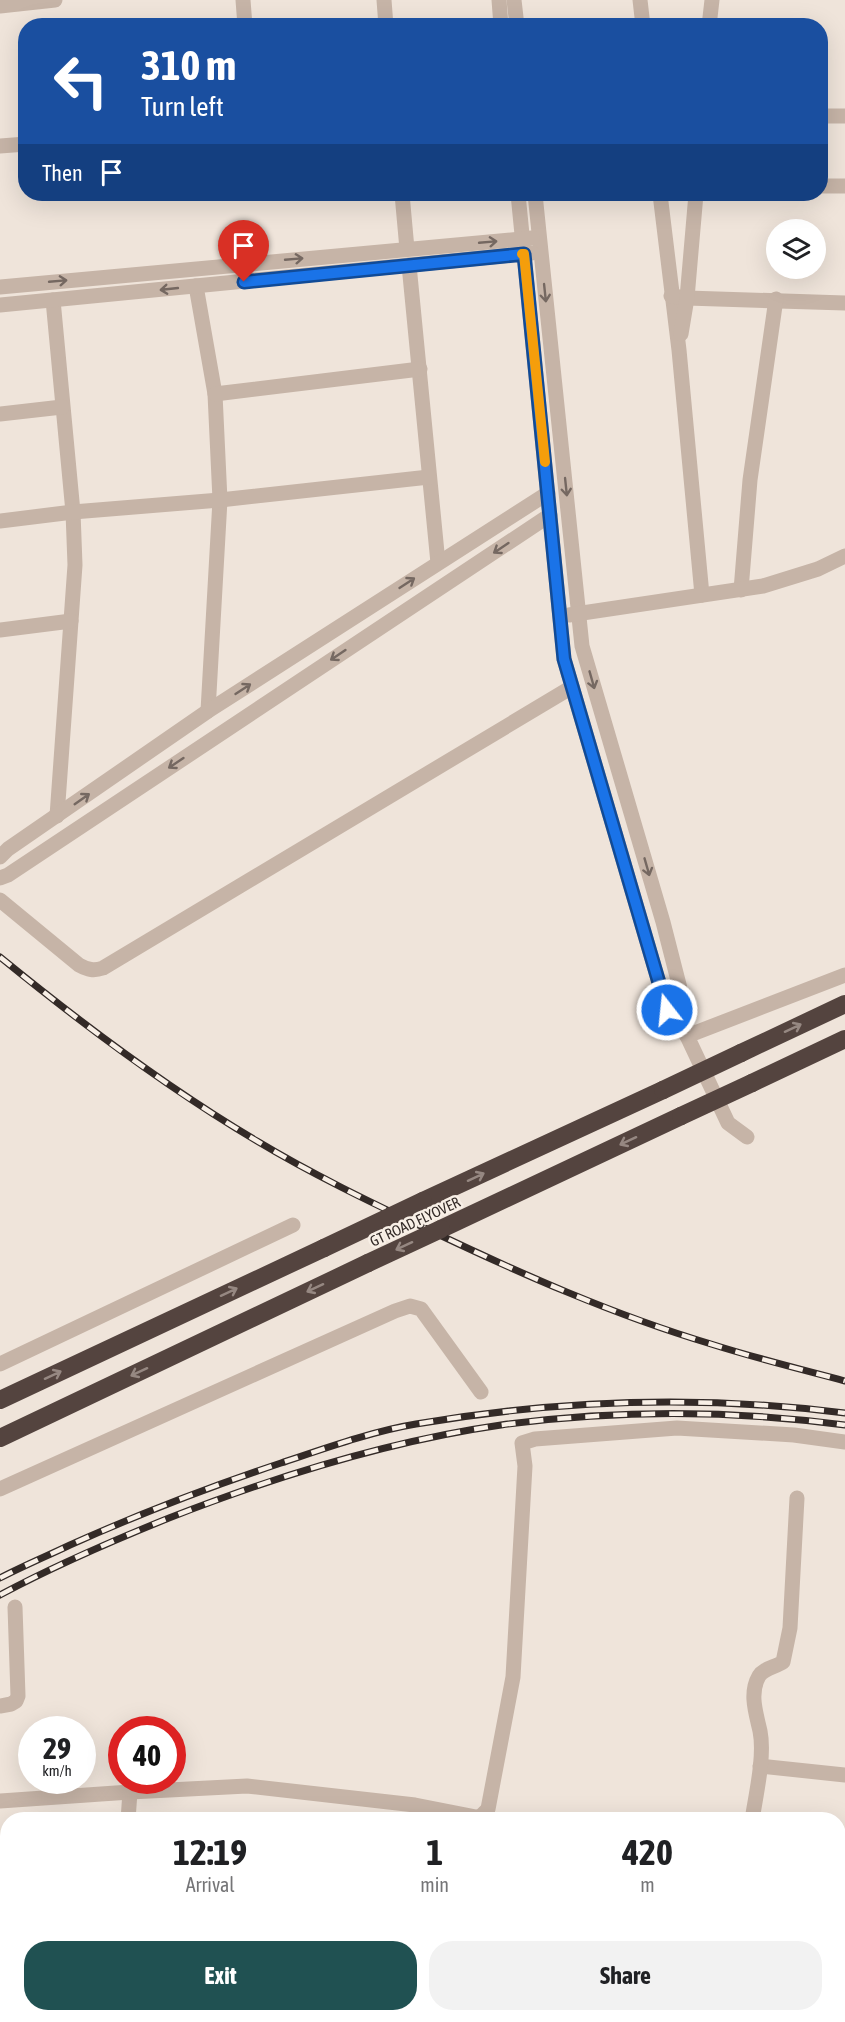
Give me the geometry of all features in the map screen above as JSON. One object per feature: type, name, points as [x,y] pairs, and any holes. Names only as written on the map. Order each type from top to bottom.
[{"type":"highway","name":"GT ROAD FLYOVER","points":[[0,1400],[845,1004]]},
{"type":"highway","name":"GT ROAD FLYOVER","points":[[0,1438],[845,1039]]},
{"type":"street","points":[[0,6],[55,0]]},
{"type":"street","points":[[243,0],[244,18]]},
{"type":"street","points":[[384,0],[385,18]]},
{"type":"street","points":[[499,0],[500,18]]},
{"type":"street","points":[[514,0],[516,18]]},
{"type":"street","points":[[640,0],[642,18]]},
{"type":"street","points":[[711,18],[712,0]]},
{"type":"street","points":[[828,116],[845,116]]},
{"type":"street","points":[[0,146],[18,145]]},
{"type":"street","points":[[828,186],[845,186]]},
{"type":"street","points":[[403,201],[407,249]]},
{"type":"street","points":[[519,201],[564,659],[667,1010],[687,1036],[728,1123],[747,1137]]},
{"type":"street","points":[[536,201],[582,646],[679,984],[684,1004],[687,1036]]},
{"type":"street","points":[[661,201],[679,350],[702,595]]},
{"type":"street","points":[[679,350],[687,298],[695,201]]},
{"type":"street","points":[[0,286],[407,249],[540,245]]},
{"type":"street","points":[[0,306],[410,265],[523,246]]},
{"type":"street","points":[[410,265],[438,563]]},
{"type":"street","points":[[196,286],[215,394],[220,500],[208,711]]},
{"type":"street","points":[[671,296],[845,303]]},
{"type":"street","points":[[741,590],[750,480],[776,299]]},
{"type":"street","points":[[53,300],[73,512],[75,565],[57,816]]},
{"type":"street","points":[[215,394],[420,369]]},
{"type":"street","points":[[0,414],[62,407]]},
{"type":"street","points":[[0,521],[429,477]]},
{"type":"street","points":[[0,857],[8,849],[208,711],[548,493]]},
{"type":"street","points":[[0,878],[8,875],[550,515]]},
{"type":"street","points":[[560,616],[763,586],[818,569],[845,556]]},
{"type":"street","points":[[0,630],[71,621]]},
{"type":"street","points":[[0,900],[79,965],[95,970],[103,968],[572,687]]},
{"type":"street","points":[[687,1036],[845,975]]},
{"type":"street","points":[[0,1364],[293,1225]]},
{"type":"street","points":[[0,1489],[410,1306],[421,1309],[481,1392]]},
{"type":"street","points":[[485,1812],[488,1809],[513,1677],[525,1466],[522,1443],[535,1439],[677,1428],[794,1435],[845,1442]]},
{"type":"street","points":[[753,1812],[759,1766],[760,1731],[754,1714],[755,1686],[762,1672],[783,1662],[789,1641],[797,1498]]},
{"type":"street","points":[[0,1706],[11,1704],[18,1696],[15,1608]]},
{"type":"street","points":[[759,1766],[845,1775]]},
{"type":"street","points":[[186,1789],[247,1786],[414,1812]]},
{"type":"street","points":[[0,1801],[108,1794]]},
{"type":"street","points":[[129,1812],[130,1794]]},
{"type":"railway","points":[[0,957],[157,1077],[278,1153],[341,1187],[497,1261],[639,1320],[728,1349],[845,1381]]},
{"type":"railway","points":[[0,1578],[96,1534],[201,1491],[331,1446],[400,1427],[523,1410],[630,1403],[738,1404],[845,1413]]},
{"type":"railway","points":[[0,1595],[126,1536],[249,1488],[332,1462],[459,1432],[544,1420],[630,1414],[716,1414],[845,1425]]},
{"type":"slow traffic","points":[[522,254],[524,254],[545,462]]},
{"type":"route","points":[[244,282],[524,254],[564,659],[667,1010]]}]
